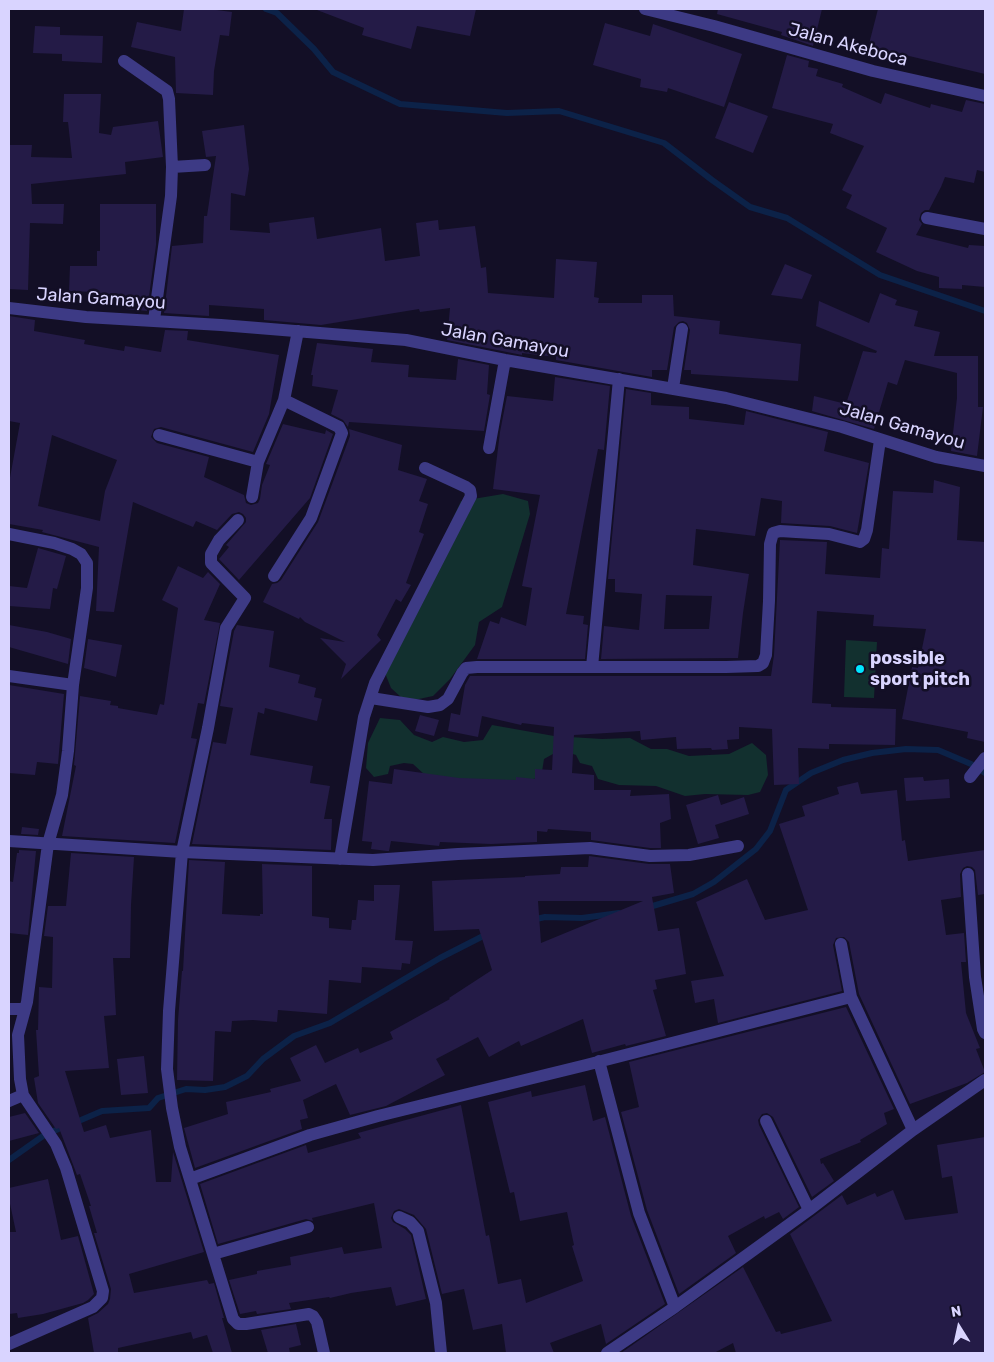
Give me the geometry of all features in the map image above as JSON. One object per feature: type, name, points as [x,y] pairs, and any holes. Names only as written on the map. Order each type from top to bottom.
[{"type":"street","name":"Jalan Akeboca","points":[[645,9],[714,26],[873,71],[985,96]]},
{"type":"street","points":[[124,61],[167,91],[170,107],[171,196],[154,320]]},
{"type":"street","points":[[172,167],[205,165]]},
{"type":"street","points":[[927,218],[985,229]]},
{"type":"street","name":"Jalan Gamayou","points":[[9,308],[86,318],[154,320],[406,340],[505,360],[673,388],[780,411],[842,427],[936,456],[985,466]]},
{"type":"street","points":[[673,388],[682,329]]},
{"type":"street","points":[[252,497],[258,462],[284,400],[298,331]]},
{"type":"street","points":[[489,448],[505,360]]},
{"type":"street","points":[[592,667],[619,379]]},
{"type":"street","points":[[274,576],[311,518],[342,433],[339,428],[284,400]]},
{"type":"street","points":[[159,435],[258,462]]},
{"type":"street","points":[[371,698],[428,707],[440,705],[448,699],[466,668],[477,667],[758,666],[763,662],[766,654],[770,601],[770,544],[773,533],[780,531],[829,534],[860,542],[864,539],[868,530],[880,440]]},
{"type":"street","points":[[340,859],[364,717],[375,683],[471,496],[470,490],[466,487],[425,468]]},
{"type":"street","points":[[238,520],[219,540],[211,554],[211,563],[245,598],[226,628],[208,728],[182,852],[169,1011],[167,1068],[172,1108],[180,1147],[235,1322],[246,1324],[309,1314],[316,1322],[324,1353]]},
{"type":"street","points":[[9,534],[54,543],[72,549],[81,554],[87,563],[87,588],[73,685],[70,733],[62,795],[48,844],[25,1009],[18,1035],[20,1079],[24,1095],[56,1144],[66,1168],[103,1291],[102,1298],[86,1311],[9,1344]]},
{"type":"street","points":[[9,676],[73,685]]},
{"type":"street","points":[[970,777],[985,758]]},
{"type":"street","points":[[9,841],[182,852],[382,860],[466,853],[590,848],[650,856],[689,855],[738,846]]},
{"type":"street","points":[[968,874],[975,977],[985,1034]]},
{"type":"street","points":[[840,944],[851,997],[912,1130]]},
{"type":"street","points":[[190,1179],[310,1135],[378,1116],[851,997]]},
{"type":"street","points":[[9,1009],[25,1009]]},
{"type":"street","points":[[600,1061],[639,1214],[676,1307]]},
{"type":"street","points":[[607,1353],[676,1307],[809,1210],[912,1130],[985,1080]]},
{"type":"street","points":[[9,1101],[24,1095]]},
{"type":"street","points":[[766,1121],[809,1210]]},
{"type":"street","points":[[399,1217],[410,1222],[418,1231],[436,1303],[441,1353]]},
{"type":"street","points":[[213,1254],[308,1227]]},
{"type":"green space","points":[[503,494],[528,501],[530,514],[502,607],[479,622],[475,645],[450,679],[433,696],[419,699],[403,699],[391,688],[383,668],[461,501]]},
{"type":"green space","name":"possible sport pitch","points":[[846,640],[877,642],[874,698],[844,697]]},
{"type":"green space","points":[[380,718],[400,720],[414,735],[432,742],[443,737],[464,742],[483,740],[492,725],[554,736],[602,739],[630,738],[651,749],[667,749],[689,756],[729,754],[752,743],[766,755],[768,775],[760,792],[748,795],[705,794],[685,796],[656,786],[619,785],[598,779],[592,766],[580,763],[576,755],[560,750],[544,759],[541,778],[508,782],[461,783],[425,775],[413,764],[404,763],[390,766],[388,774],[374,777],[366,768],[368,743]]},
{"type":"building","points":[[184,9],[209,9],[232,12],[229,36],[220,35],[214,71],[213,95],[176,93],[175,57],[131,47],[137,22],[181,31]]},
{"type":"building","points":[[318,9],[476,9],[470,36],[417,26],[411,49],[362,35],[364,28]]},
{"type":"building","points":[[718,9],[822,9],[813,46],[781,35],[782,32],[717,14]]},
{"type":"building","points":[[878,9],[985,9],[985,74],[868,48]]},
{"type":"building","points":[[605,23],[650,36],[653,24],[742,54],[724,107],[668,88],[667,92],[640,87],[641,79],[593,65]]},
{"type":"building","points":[[35,26],[60,27],[60,35],[103,36],[102,63],[62,61],[62,54],[33,53]]},
{"type":"building","points":[[787,55],[809,61],[808,67],[818,69],[816,76],[843,84],[842,87],[881,104],[885,93],[930,108],[931,104],[962,112],[966,100],[985,104],[985,172],[977,170],[974,183],[945,177],[929,210],[921,213],[919,220],[922,224],[916,235],[968,248],[969,245],[985,246],[985,287],[962,285],[962,289],[939,288],[939,277],[917,271],[876,252],[887,228],[846,208],[852,195],[842,190],[864,146],[830,133],[833,124],[772,108]]},
{"type":"building","points":[[64,94],[101,94],[99,133],[111,135],[113,127],[158,121],[163,157],[125,162],[126,174],[31,184],[32,204],[64,204],[63,224],[30,223],[28,290],[9,289],[9,145],[32,145],[31,157],[72,158],[68,122],[63,122]]},
{"type":"building","points":[[729,102],[768,116],[753,153],[715,138]]},
{"type":"building","points":[[244,125],[249,169],[245,196],[231,193],[230,230],[270,233],[269,223],[314,217],[317,239],[381,228],[385,261],[420,256],[416,223],[438,220],[439,230],[475,226],[481,268],[486,267],[488,293],[554,298],[556,259],[597,262],[594,297],[599,298],[598,303],[642,303],[642,295],[673,295],[674,316],[720,321],[719,334],[801,344],[798,381],[691,374],[691,370],[684,370],[690,330],[687,323],[683,321],[674,327],[667,370],[652,370],[652,377],[556,360],[556,357],[522,353],[522,355],[447,340],[450,308],[420,312],[419,309],[321,325],[264,320],[264,309],[209,305],[209,316],[164,313],[172,246],[203,243],[204,216],[207,216],[216,156],[206,157],[202,131]]},
{"type":"building","points":[[100,204],[156,204],[156,245],[147,311],[126,309],[127,301],[95,299],[95,292],[69,291],[70,266],[97,266],[97,251],[100,251]]},
{"type":"building","points":[[785,264],[812,275],[802,299],[771,295]]},
{"type":"building","points":[[880,293],[897,300],[895,305],[918,311],[914,326],[940,332],[934,356],[978,356],[978,407],[983,407],[977,456],[951,451],[957,398],[957,373],[905,360],[897,385],[888,382],[874,429],[812,411],[814,396],[846,404],[863,351],[876,353],[877,351],[816,326],[819,301],[869,323]]},
{"type":"building","points":[[9,316],[35,320],[34,331],[85,340],[84,344],[124,351],[125,346],[161,352],[165,330],[188,331],[187,340],[279,355],[269,414],[253,452],[161,427],[154,429],[151,437],[157,443],[209,457],[204,477],[244,495],[246,503],[251,505],[258,503],[260,499],[262,485],[270,465],[266,464],[283,424],[325,434],[326,430],[333,434],[310,498],[239,580],[219,559],[229,547],[226,545],[246,522],[243,514],[239,512],[232,514],[217,530],[196,521],[193,527],[133,502],[114,612],[96,611],[99,547],[42,532],[43,530],[9,524],[9,483],[20,423],[9,421]],"holes":[[[52,435],[117,460],[105,491],[100,521],[38,506]]]},
{"type":"building","points":[[317,343],[373,349],[371,362],[409,365],[408,377],[456,380],[458,359],[489,365],[487,394],[490,395],[484,431],[349,422],[348,427],[343,420],[331,414],[338,390],[312,386],[313,375],[311,375]]},
{"type":"building","points":[[555,377],[610,386],[604,450],[598,449],[566,614],[584,616],[583,624],[588,625],[585,659],[477,659],[490,621],[499,624],[501,617],[526,626],[532,588],[522,586],[540,495],[493,489],[500,432],[507,396],[553,401]]},
{"type":"building","points":[[626,389],[651,393],[651,405],[689,407],[689,419],[744,425],[746,411],[828,432],[824,451],[869,463],[857,533],[830,526],[781,523],[782,501],[761,498],[755,536],[696,529],[693,565],[749,574],[738,658],[601,659],[604,626],[639,630],[642,594],[615,592],[615,579],[608,579]],"holes":[[[666,595],[712,596],[709,629],[664,629]]]},
{"type":"building","points":[[349,429],[402,445],[398,470],[427,479],[419,501],[428,504],[419,532],[424,534],[406,583],[411,585],[401,602],[396,599],[377,635],[381,640],[341,679],[346,664],[320,638],[345,642],[305,622],[300,617],[299,619],[263,602],[272,584],[281,580],[318,522],[350,436]]},
{"type":"building","points":[[934,480],[960,487],[957,540],[985,542],[985,742],[967,738],[968,732],[902,719],[912,667],[918,668],[926,629],[873,626],[874,615],[817,611],[812,703],[831,704],[831,707],[896,709],[895,745],[829,744],[829,749],[798,748],[799,784],[774,785],[772,729],[739,727],[739,739],[727,740],[728,749],[712,750],[711,748],[677,749],[676,737],[641,740],[640,731],[574,735],[572,773],[594,775],[594,790],[631,790],[630,796],[669,794],[671,819],[660,823],[661,848],[591,840],[591,832],[548,829],[547,832],[537,831],[537,842],[491,844],[440,842],[439,846],[391,841],[389,851],[387,851],[371,849],[372,842],[362,841],[369,781],[392,784],[394,769],[459,778],[516,780],[516,777],[535,779],[535,769],[552,770],[554,727],[522,723],[521,725],[482,716],[478,737],[448,731],[451,713],[460,715],[465,685],[470,676],[771,676],[774,655],[780,540],[827,542],[825,574],[880,578],[882,548],[889,549],[893,491],[933,493]]},
{"type":"building","points":[[38,548],[66,556],[57,589],[53,588],[50,609],[9,606],[9,586],[27,588]]},
{"type":"building","points":[[178,566],[203,578],[208,572],[220,584],[204,620],[220,623],[204,704],[198,703],[191,738],[197,739],[175,843],[62,836],[76,766],[74,765],[80,696],[111,701],[110,705],[118,706],[118,708],[157,715],[160,704],[164,705],[178,608],[162,600]]},
{"type":"building","points":[[9,625],[47,632],[71,639],[68,664],[9,647]]},
{"type":"building","points":[[237,625],[274,631],[269,667],[300,675],[298,683],[316,688],[314,697],[322,699],[317,721],[265,708],[264,714],[258,712],[250,755],[313,766],[310,783],[330,786],[324,819],[332,819],[331,850],[192,844],[213,742],[226,744],[233,708],[220,706],[234,631]]},
{"type":"building","points":[[88,639],[122,645],[116,677],[84,668]]},
{"type":"building","points":[[9,685],[64,694],[58,764],[37,762],[35,775],[9,773]]},
{"type":"building","points":[[420,715],[439,720],[434,736],[415,731]]},
{"type":"building","points":[[923,777],[924,781],[949,779],[950,798],[906,801],[904,778]]},
{"type":"building","points":[[858,782],[861,794],[897,790],[902,841],[905,840],[908,861],[985,850],[985,894],[978,895],[975,870],[967,866],[963,868],[960,874],[961,897],[941,900],[946,935],[964,933],[966,962],[961,962],[966,1013],[980,1048],[976,1049],[985,1072],[967,1083],[910,1104],[859,994],[849,942],[844,937],[836,938],[833,945],[842,991],[718,1023],[714,999],[695,1003],[691,981],[724,976],[696,902],[747,879],[765,920],[808,910],[779,824],[805,816],[802,806],[839,794],[837,787]]},
{"type":"building","points":[[718,795],[721,805],[744,797],[749,814],[715,825],[719,838],[698,844],[686,805]]},
{"type":"building","points":[[22,827],[39,829],[38,835],[21,834]]},
{"type":"building","points":[[19,850],[36,851],[28,935],[9,933],[9,881],[13,882]]},
{"type":"building","points":[[71,853],[134,857],[130,958],[113,958],[116,1015],[104,1016],[109,1068],[65,1071],[84,1132],[106,1125],[110,1138],[151,1130],[156,1182],[171,1182],[173,1152],[204,1252],[129,1274],[134,1293],[207,1280],[209,1284],[214,1283],[232,1353],[213,1353],[207,1335],[193,1339],[191,1332],[118,1348],[118,1353],[94,1353],[88,1318],[98,1313],[108,1304],[111,1289],[94,1233],[97,1233],[89,1206],[91,1206],[80,1174],[77,1175],[59,1128],[56,1129],[38,1103],[34,1078],[39,1076],[36,1030],[38,1030],[39,987],[52,988],[53,937],[44,936],[48,906],[66,906]]},
{"type":"building","points":[[589,856],[649,864],[670,864],[674,893],[652,897],[658,931],[679,928],[686,974],[655,980],[657,989],[653,990],[666,1036],[592,1053],[583,1019],[521,1046],[519,1041],[489,1057],[478,1037],[436,1059],[445,1075],[386,1106],[350,1115],[336,1084],[303,1100],[308,1118],[300,1120],[302,1129],[195,1168],[184,1128],[228,1114],[226,1102],[271,1092],[270,1089],[301,1081],[290,1058],[316,1045],[325,1063],[358,1048],[360,1053],[393,1039],[390,1032],[450,999],[492,970],[479,929],[434,931],[432,881],[560,874],[561,867],[588,867]],"holes":[[[538,901],[643,901],[541,943]]]},
{"type":"building","points":[[189,860],[225,862],[222,914],[260,916],[260,914],[263,914],[262,864],[312,866],[312,916],[329,918],[329,928],[351,930],[352,920],[356,920],[358,900],[374,901],[374,885],[400,885],[395,940],[413,941],[410,964],[402,963],[401,970],[362,967],[361,983],[329,980],[327,1014],[278,1010],[277,1022],[232,1021],[231,1032],[215,1031],[213,1081],[177,1080],[178,1020],[183,971]]},
{"type":"building","points":[[846,1007],[894,1109],[884,1113],[887,1124],[860,1140],[861,1142],[820,1159],[821,1164],[823,1163],[834,1181],[812,1197],[773,1117],[767,1113],[762,1114],[758,1120],[759,1125],[799,1207],[783,1219],[779,1212],[765,1219],[764,1216],[728,1236],[736,1253],[679,1294],[647,1210],[621,1112],[639,1107],[629,1062]]},
{"type":"building","points":[[144,1056],[148,1093],[121,1095],[117,1059]]},
{"type":"building","points":[[585,1085],[593,1121],[605,1117],[631,1216],[665,1304],[606,1344],[601,1324],[550,1343],[554,1353],[506,1353],[502,1324],[473,1330],[464,1289],[442,1294],[426,1229],[414,1215],[399,1209],[394,1211],[391,1218],[393,1222],[411,1235],[426,1299],[396,1306],[391,1287],[289,1303],[291,1309],[257,1314],[256,1311],[240,1314],[229,1280],[257,1274],[257,1271],[291,1265],[290,1257],[342,1247],[344,1254],[382,1248],[374,1203],[312,1218],[313,1221],[306,1219],[218,1244],[200,1184],[306,1145],[308,1153],[361,1138],[358,1133],[461,1105],[486,1236],[489,1235],[498,1284],[521,1279],[526,1303],[583,1281],[572,1246],[574,1245],[567,1212],[520,1221],[514,1192],[510,1193],[488,1102],[531,1091],[532,1097]]},
{"type":"building","points":[[25,1113],[39,1133],[9,1141],[9,1117]]},
{"type":"building","points":[[985,1137],[985,1353],[736,1353],[733,1343],[714,1353],[621,1353],[743,1267],[776,1332],[780,1331],[781,1334],[832,1321],[790,1234],[842,1195],[847,1205],[875,1193],[877,1197],[893,1190],[905,1220],[958,1213],[952,1176],[942,1178],[937,1145]]},
{"type":"building","points":[[48,1179],[61,1240],[78,1236],[94,1294],[83,1303],[43,1314],[18,1318],[17,1313],[9,1314],[9,1232],[16,1232],[9,1199],[9,1188]]},
{"type":"building","points":[[296,1324],[301,1345],[289,1348],[290,1353],[268,1353],[261,1330]]},
{"type":"waterway","points":[[266,9],[277,13],[314,49],[333,72],[400,104],[507,113],[559,111],[664,143],[750,207],[787,218],[880,275],[985,311]]},
{"type":"waterway","points":[[646,908],[693,894],[714,882],[756,849],[770,831],[786,790],[811,773],[843,760],[872,753],[906,749],[938,750],[971,764],[985,773]]},
{"type":"waterway","points":[[532,920],[545,917],[582,918],[619,913]]},
{"type":"waterway","points":[[74,1123],[102,1111],[149,1108],[158,1098],[186,1089],[205,1090],[225,1087],[247,1076],[263,1059],[294,1036],[330,1023],[440,958],[489,933]]},
{"type":"waterway","points":[[9,1160],[43,1136],[65,1126]]},
{"type":"place","name":"possible sport pitch","points":[[860,669]]}]
